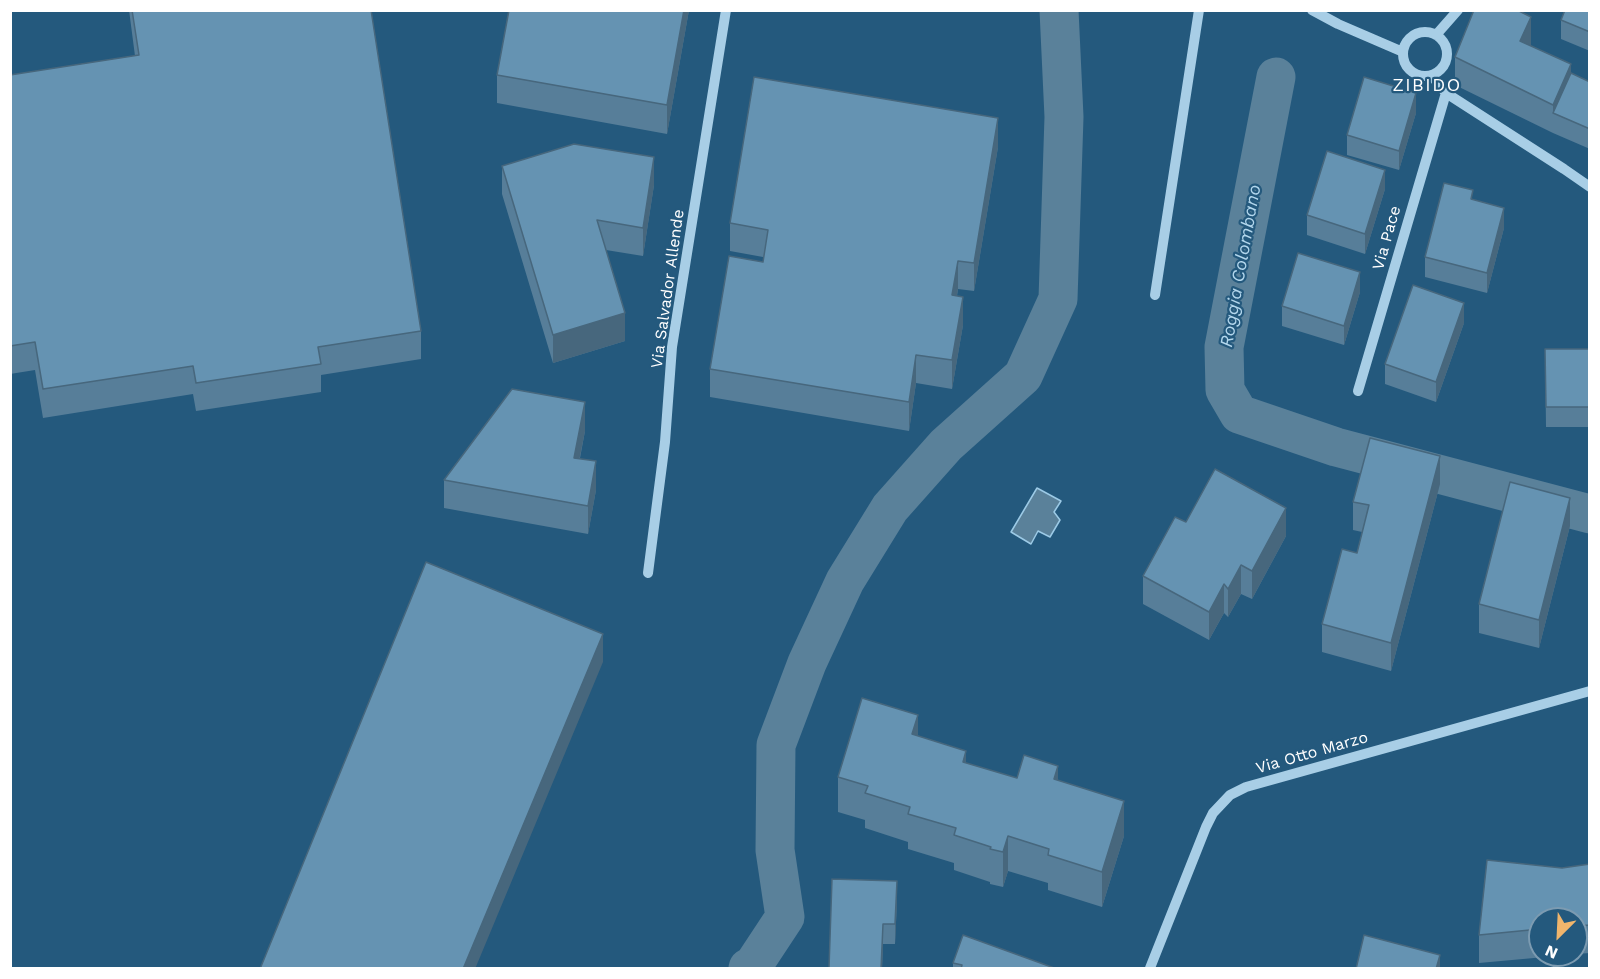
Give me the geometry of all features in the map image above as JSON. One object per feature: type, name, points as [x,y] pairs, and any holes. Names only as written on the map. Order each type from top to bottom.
[{"type":"street","name":"Via Salvador Allende","points":[[648,573],[666,442],[672,347],[726,10]]},
{"type":"street","points":[[1155,294],[1198,10]]},
{"type":"street","points":[[1312,10],[1338,24],[1403,52]]},
{"type":"street","points":[[1436,35],[1458,10]]},
{"type":"street","points":[[1429,32],[1436,35],[1446,46],[1447,60],[1444,67],[1432,76],[1419,76],[1408,70],[1403,58],[1404,45],[1415,34],[1429,32]]},
{"type":"street","points":[[1432,76],[1446,93],[1590,187]]},
{"type":"street","name":"Via Pace","points":[[1358,391],[1446,93]]},
{"type":"street","name":"Via Otto Marzo","points":[[1150,969],[1206,827],[1213,813],[1230,795],[1246,787],[1590,691]]},
{"type":"water","points":[[1037,488],[1061,501],[1054,512],[1060,520],[1050,537],[1038,531],[1031,544],[1011,532]]},
{"type":"building","points":[[132,10],[371,10],[421,331],[318,347],[321,364],[196,383],[193,366],[43,389],[35,342],[10,346],[10,75],[139,55]]},
{"type":"building","points":[[509,10],[684,10],[667,105],[497,75]]},
{"type":"building","points":[[1474,10],[1517,10],[1531,17],[1520,41],[1571,64],[1553,105],[1455,57]]},
{"type":"building","points":[[1565,10],[1590,10],[1590,32],[1561,20]]},
{"type":"building","points":[[1571,73],[1590,82],[1590,129],[1553,113]]},
{"type":"building","points":[[754,77],[998,118],[974,263],[958,261],[952,295],[963,297],[952,360],[916,355],[909,402],[710,369],[729,256],[763,262],[768,230],[730,223]]},
{"type":"building","points":[[1364,77],[1416,93],[1399,151],[1347,135]]},
{"type":"building","points":[[574,144],[654,157],[643,228],[597,220],[625,313],[553,335],[502,166]]},
{"type":"building","points":[[1327,151],[1385,170],[1365,234],[1307,215]]},
{"type":"building","points":[[1444,183],[1473,190],[1471,199],[1504,208],[1487,273],[1425,257]]},
{"type":"building","points":[[1298,253],[1360,272],[1344,326],[1282,306]]},
{"type":"building","points":[[1413,285],[1464,303],[1436,382],[1385,364]]},
{"type":"building","points":[[1545,349],[1590,349],[1590,407],[1546,407]]},
{"type":"building","points":[[512,389],[585,402],[574,458],[596,461],[588,506],[444,480]]},
{"type":"building","points":[[1370,438],[1440,456],[1391,643],[1322,624],[1342,549],[1357,553],[1369,505],[1353,502]]},
{"type":"building","points":[[1215,469],[1286,508],[1252,571],[1241,565],[1228,589],[1224,584],[1209,612],[1143,576],[1175,517],[1186,522]]},
{"type":"building","points":[[1510,482],[1570,498],[1539,620],[1479,604]]},
{"type":"building","points":[[426,562],[603,634],[463,969],[260,969]]},
{"type":"building","points":[[862,698],[918,715],[912,734],[966,751],[963,762],[1017,778],[1024,755],[1058,766],[1054,779],[1124,801],[1102,872],[1048,855],[1049,849],[1008,836],[1003,852],[990,849],[991,847],[954,835],[956,828],[908,814],[910,807],[865,793],[868,786],[838,777]]},
{"type":"building","points":[[1487,860],[1562,868],[1590,864],[1590,925],[1588,925],[1588,907],[1528,907],[1528,930],[1479,935]]},
{"type":"building","points":[[832,879],[897,881],[895,924],[883,924],[881,969],[829,968]]},
{"type":"building","points":[[963,935],[1057,969],[961,969],[962,965],[953,963]]},
{"type":"building","points":[[1364,935],[1440,955],[1436,969],[1356,969]]},
{"type":"waterway","points":[[748,968],[752,967],[785,917],[775,850],[776,745],[807,663],[845,581],[890,508],[946,445],[1023,376],[1058,299],[1064,117],[1059,10]]},
{"type":"waterway","name":"Roggia Colombano","points":[[1276,77],[1224,347],[1225,390],[1239,414],[1336,447],[1590,514]]},
{"type":"district","name":"ZIBIDO","points":[[1427,86]]}]
